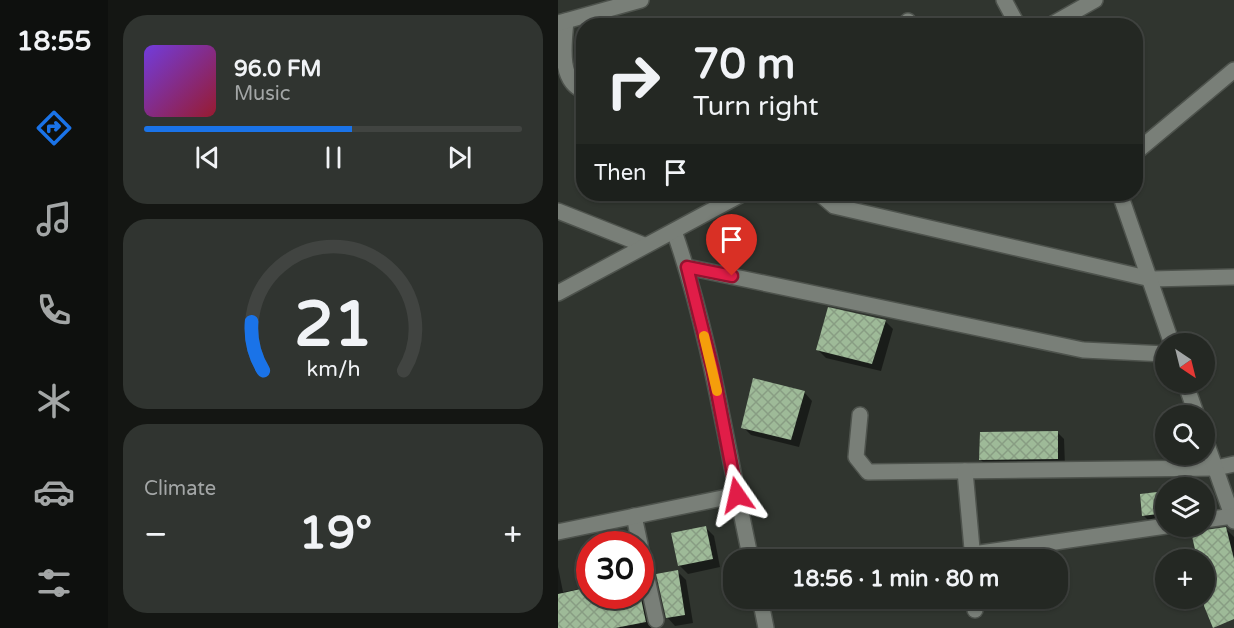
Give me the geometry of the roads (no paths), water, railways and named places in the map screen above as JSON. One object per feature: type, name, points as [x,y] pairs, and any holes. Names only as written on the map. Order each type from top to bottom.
[{"type":"street","points":[[576,18],[641,0]]},
{"type":"street","points":[[1004,0],[1014,18]]},
{"type":"street","points":[[1066,18],[1095,0]]},
{"type":"street","points":[[562,22],[563,63],[566,75],[576,86]]},
{"type":"street","points":[[1143,146],[1234,70]]},
{"type":"street","points":[[558,293],[729,201]]},
{"type":"street","points":[[828,201],[834,206],[1151,279],[1234,277]]},
{"type":"street","points":[[1123,201],[1168,333]]},
{"type":"street","points":[[558,211],[644,245]]},
{"type":"street","points":[[674,231],[687,267],[713,371],[749,549]]},
{"type":"street","points":[[687,267],[1083,350],[1155,353]]},
{"type":"street","points":[[860,415],[856,457],[868,472],[1216,468],[1234,464]]},
{"type":"street","points":[[1215,465],[1234,518],[1215,519]]},
{"type":"street","points":[[965,471],[972,549]]},
{"type":"street","points":[[558,532],[737,495]]},
{"type":"street","points":[[634,516],[637,531]]},
{"type":"street","points":[[1023,549],[1155,528]]},
{"type":"street","points":[[654,609],[656,620]]},
{"type":"street","points":[[762,609],[766,628]]}]
